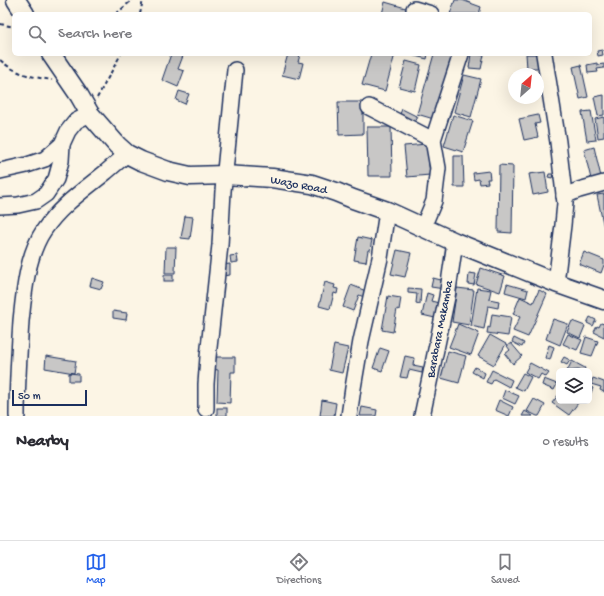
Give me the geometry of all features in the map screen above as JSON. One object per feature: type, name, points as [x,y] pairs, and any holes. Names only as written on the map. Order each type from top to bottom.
[{"type":"main road","points":[[16,0],[24,12]]},
{"type":"main road","name":"Wazo Road","points":[[52,56],[90,113],[117,145],[127,154],[141,161],[168,171],[190,176],[225,175],[272,178],[312,184],[387,211],[455,242],[556,283],[604,300]]},
{"type":"street","points":[[414,9],[424,12]]},
{"type":"street","points":[[423,227],[434,201],[438,168],[433,140],[460,56]]},
{"type":"street","points":[[544,56],[558,142],[564,196],[563,226],[556,283]]},
{"type":"street","points":[[206,409],[208,357],[220,245],[223,191],[235,70]]},
{"type":"street","points":[[369,107],[433,140]]},
{"type":"street","points":[[0,206],[18,205],[36,201],[46,194],[56,179],[61,161],[62,144],[68,131],[76,121],[90,113]]},
{"type":"street","points":[[0,171],[45,159],[62,144]]},
{"type":"street","points":[[17,416],[18,371],[23,297],[34,250],[43,231],[56,214],[127,154]]},
{"type":"street","points":[[564,196],[604,183]]},
{"type":"street","points":[[349,416],[361,341],[380,258],[387,211]]},
{"type":"street","name":"Barabara Makamba","points":[[422,416],[447,296],[455,242]]},
{"type":"path","points":[[118,12],[132,0]]},
{"type":"path","points":[[140,12],[143,0]]},
{"type":"path","points":[[0,24],[12,27]]},
{"type":"path","points":[[90,113],[121,56]]},
{"type":"path","points":[[0,60],[9,67],[21,73],[55,80]]},
{"type":"building","points":[[455,0],[462,0],[481,7],[480,12],[451,12]]},
{"type":"building","points":[[385,2],[409,9],[408,12],[382,12]]},
{"type":"building","points":[[602,50],[603,55],[598,56],[597,51]]},
{"type":"building","points":[[170,56],[183,56],[178,69],[184,71],[178,87],[162,80]]},
{"type":"building","points":[[287,56],[300,56],[298,62],[303,63],[299,79],[282,75]]},
{"type":"building","points":[[370,56],[394,56],[385,91],[362,85]]},
{"type":"building","points":[[415,56],[428,56],[427,59]]},
{"type":"building","points":[[433,56],[455,56],[437,120],[417,114]]},
{"type":"building","points":[[471,56],[484,56],[481,69],[469,68]]},
{"type":"building","points":[[526,56],[537,56],[538,68],[527,68]]},
{"type":"building","points":[[406,61],[421,65],[415,91],[399,87]]},
{"type":"building","points":[[597,63],[597,65],[604,64],[604,68],[597,69],[598,72],[588,73],[587,65]]},
{"type":"building","points":[[581,65],[588,97],[580,99],[573,67]]},
{"type":"building","points":[[464,75],[481,79],[471,117],[454,112]]},
{"type":"building","points":[[179,91],[189,94],[185,104],[176,100]]},
{"type":"building","points":[[604,95],[604,115],[598,116],[594,97]]},
{"type":"building","points":[[338,102],[363,102],[363,134],[339,135]]},
{"type":"building","points":[[402,109],[418,117],[415,122],[400,114]]},
{"type":"building","points":[[591,111],[596,140],[587,141],[582,112]]},
{"type":"building","points":[[453,115],[473,121],[463,152],[444,146]]},
{"type":"building","points":[[538,115],[540,123],[535,124],[538,137],[524,140],[519,119]]},
{"type":"building","points":[[604,117],[604,137],[598,138],[595,119]]},
{"type":"building","points":[[367,127],[391,127],[392,176],[368,176]]},
{"type":"building","points":[[427,144],[430,175],[407,177],[404,146]]},
{"type":"building","points":[[594,147],[601,177],[591,179],[584,150]]},
{"type":"building","points":[[454,156],[463,156],[464,187],[454,187]]},
{"type":"building","points":[[499,165],[513,166],[512,233],[498,232]]},
{"type":"building","points":[[489,171],[490,179],[487,179],[488,183],[480,184],[479,179],[474,180],[473,173]]},
{"type":"building","points":[[545,172],[548,192],[533,195],[529,174]]},
{"type":"building","points":[[549,174],[553,174],[552,178],[548,177]]},
{"type":"building","points":[[604,194],[604,228],[597,195]]},
{"type":"building","points":[[185,216],[193,217],[190,239],[181,238]]},
{"type":"building","points":[[358,237],[372,240],[370,250],[368,250],[366,262],[354,260]]},
{"type":"building","points":[[166,247],[176,247],[175,273],[165,273]]},
{"type":"building","points":[[397,250],[411,253],[405,277],[391,274]]},
{"type":"building","points":[[584,252],[604,260],[601,273],[579,264]]},
{"type":"building","points":[[237,255],[238,262],[231,263],[230,256]]},
{"type":"building","points":[[230,264],[230,275],[222,276],[221,265]]},
{"type":"building","points":[[481,268],[505,276],[500,292],[476,284]]},
{"type":"building","points":[[469,273],[476,274],[474,285],[468,284]]},
{"type":"building","points":[[164,275],[173,275],[173,281],[164,281]]},
{"type":"building","points":[[92,278],[104,282],[101,289],[90,286]]},
{"type":"building","points":[[433,278],[445,281],[444,289],[431,287]]},
{"type":"building","points":[[325,282],[335,285],[334,288],[338,289],[337,294],[334,293],[330,309],[319,306]]},
{"type":"building","points":[[507,284],[528,290],[526,298],[505,292]]},
{"type":"building","points":[[351,285],[366,291],[364,297],[359,295],[353,311],[343,307]]},
{"type":"building","points":[[408,288],[421,289],[420,304],[416,303],[417,294],[408,293]]},
{"type":"building","points":[[457,288],[474,290],[469,325],[452,322]]},
{"type":"building","points":[[477,288],[491,290],[489,299],[499,301],[498,308],[488,306],[484,329],[471,326]]},
{"type":"building","points":[[539,290],[547,294],[528,337],[513,331],[520,317],[513,314],[520,297],[533,303]]},
{"type":"building","points":[[427,293],[433,295],[431,301],[439,303],[435,318],[422,315]]},
{"type":"building","points":[[388,296],[401,298],[399,310],[397,309],[393,332],[382,330]]},
{"type":"building","points":[[113,311],[127,313],[126,320],[113,318]]},
{"type":"building","points":[[492,314],[511,317],[508,336],[487,333],[488,327],[490,328]]},
{"type":"building","points":[[590,317],[596,320],[593,326],[587,323]]},
{"type":"building","points":[[553,319],[568,324],[560,345],[546,339]]},
{"type":"building","points":[[572,321],[585,326],[580,338],[567,332]]},
{"type":"building","points":[[601,323],[604,324],[604,337],[594,332],[597,326],[599,327]]},
{"type":"building","points":[[458,324],[479,333],[471,355],[449,347]]},
{"type":"building","points":[[568,334],[582,340],[577,350],[563,344]]},
{"type":"building","points":[[490,335],[506,344],[494,365],[478,356]]},
{"type":"building","points":[[586,337],[598,341],[592,356],[581,353]]},
{"type":"building","points":[[514,338],[524,343],[522,347],[512,342]]},
{"type":"building","points":[[511,343],[522,356],[513,364],[505,354],[510,350],[507,346]]},
{"type":"building","points":[[334,345],[348,348],[342,373],[329,370]]},
{"type":"building","points":[[549,345],[554,347],[550,360],[545,358]]},
{"type":"building","points":[[380,348],[389,351],[382,371],[373,368]]},
{"type":"building","points":[[448,351],[466,356],[459,383],[441,378]]},
{"type":"building","points":[[46,356],[76,361],[74,373],[45,368]]},
{"type":"building","points":[[405,356],[414,358],[413,365],[423,367],[422,373],[409,370],[407,378],[400,377]]},
{"type":"building","points":[[212,357],[235,357],[235,372],[231,372],[230,403],[217,402],[218,370],[212,369]]},
{"type":"building","points":[[564,357],[570,360],[567,365],[561,362]]},
{"type":"building","points":[[572,361],[585,368],[568,368]]},
{"type":"building","points":[[530,363],[549,373],[546,377],[541,374],[538,379],[525,372]]},
{"type":"building","points":[[475,367],[485,373],[483,378],[472,372]]},
{"type":"building","points":[[492,370],[512,380],[509,387],[494,379],[491,384],[486,382]]},
{"type":"building","points":[[69,373],[79,374],[79,381],[69,381]]},
{"type":"building","points":[[523,373],[531,377],[524,391],[515,387]]},
{"type":"building","points":[[593,378],[604,382],[604,392],[600,390],[601,387],[592,384]]},
{"type":"building","points":[[544,379],[556,384],[554,390],[542,385]]},
{"type":"building","points":[[505,390],[519,396],[515,404],[502,398]]},
{"type":"building","points":[[556,398],[556,404],[577,404],[569,415],[552,403]]},
{"type":"building","points":[[534,399],[545,405],[539,416],[527,411]]},
{"type":"building","points":[[322,400],[336,403],[334,416],[320,416]]},
{"type":"building","points":[[499,400],[513,407],[509,416],[495,410]]},
{"type":"building","points":[[362,407],[377,410],[376,416],[360,416]]},
{"type":"building","points":[[217,408],[227,408],[227,416],[217,416]]},
{"type":"building","points":[[525,411],[533,416],[522,416]]}]
